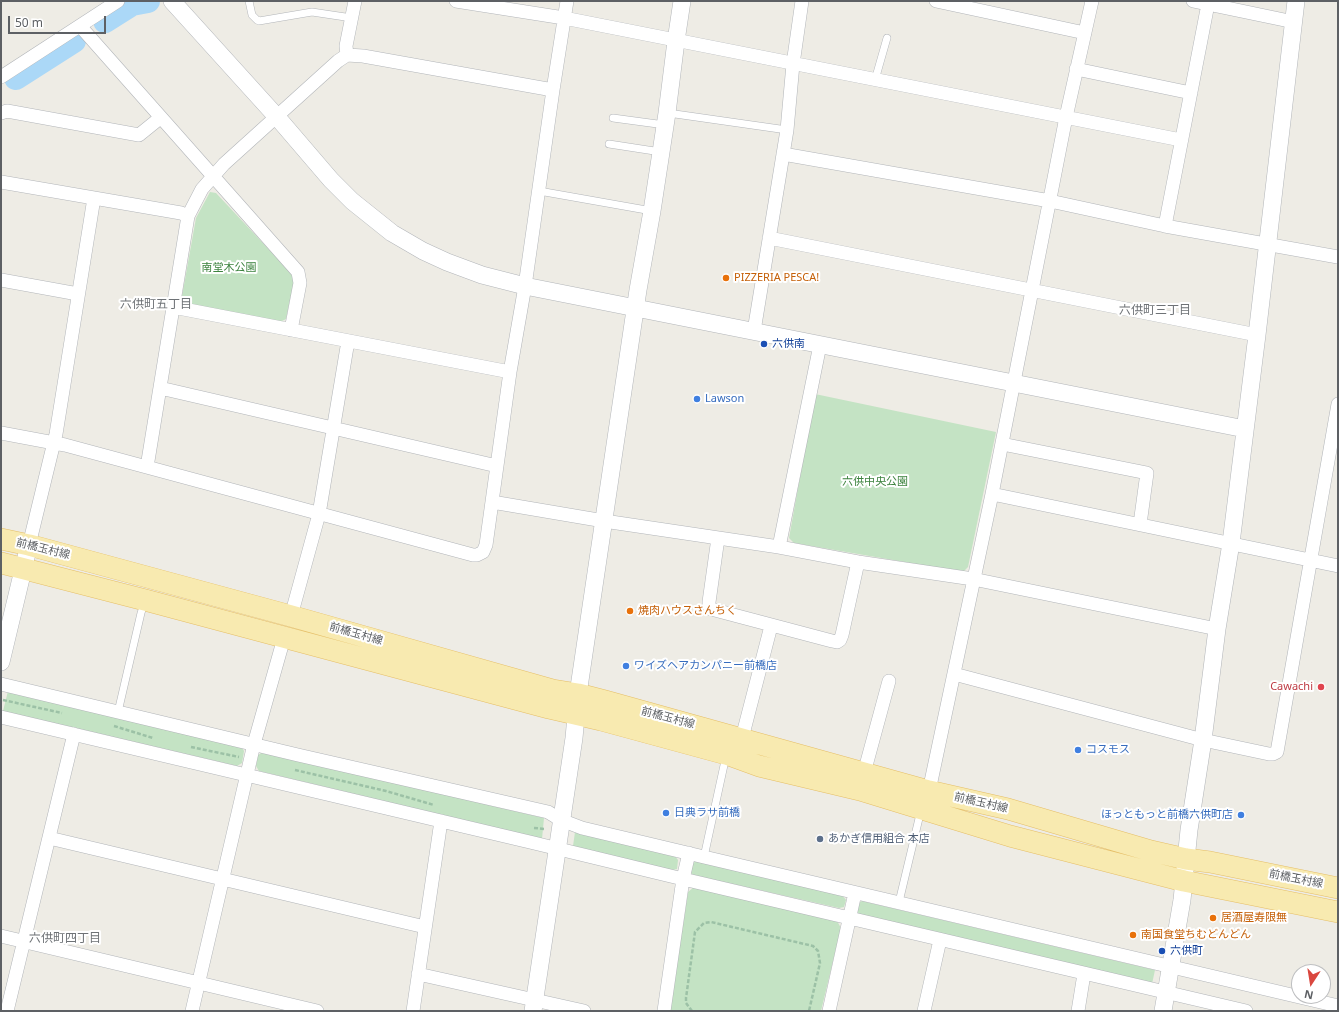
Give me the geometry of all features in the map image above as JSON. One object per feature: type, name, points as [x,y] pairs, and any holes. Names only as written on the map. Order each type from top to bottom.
[{"type":"main road","name":"前橋玉村線","points":[[1,539],[29,545],[291,616],[553,690],[577,704],[759,766],[860,790],[925,800],[1008,809],[1151,851],[1338,888]]},
{"type":"main road","name":"前橋玉村線","points":[[1,563],[549,708],[577,704],[742,738],[864,773],[1010,836],[1184,881],[1338,912]]},
{"type":"street","points":[[1,77],[118,1]]},
{"type":"street","points":[[172,1],[277,117],[331,180],[352,201],[392,233],[423,251],[447,262],[482,275],[525,286],[1245,429]]},
{"type":"street","points":[[347,55],[346,46],[355,1]]},
{"type":"street","points":[[457,1],[564,18],[1181,140]]},
{"type":"street","points":[[1,433],[54,443],[477,555],[483,552],[486,545],[510,372],[525,286],[567,1]]},
{"type":"street","points":[[534,1005],[574,738],[577,704],[604,521],[666,119],[682,1]]},
{"type":"street","points":[[754,331],[787,130],[793,64],[802,1]]},
{"type":"street","points":[[936,1],[1085,33]]},
{"type":"street","points":[[925,800],[954,674],[992,494],[1066,117],[1092,1]]},
{"type":"street","points":[[1193,1],[1294,22]]},
{"type":"street","points":[[1163,1011],[1181,909],[1189,830],[1203,740],[1217,629],[1231,543],[1296,1]]},
{"type":"street","points":[[1165,226],[1208,4]]},
{"type":"street","points":[[80,26],[298,272],[300,283],[291,330]]},
{"type":"street","points":[[147,467],[188,216],[202,189],[224,164],[347,55],[363,56],[553,90]]},
{"type":"street","points":[[1076,69],[1191,93]]},
{"type":"street","points":[[1,113],[7,112],[139,134],[160,118]]},
{"type":"street","points":[[783,154],[1050,201],[1165,226],[1338,257]]},
{"type":"street","points":[[1,182],[181,213],[188,216]]},
{"type":"street","points":[[1,662],[54,443],[94,198]]},
{"type":"street","points":[[769,238],[1257,336]]},
{"type":"street","points":[[1,280],[78,294]]},
{"type":"street","points":[[173,307],[510,372]]},
{"type":"street","points":[[291,616],[319,514],[348,341]]},
{"type":"street","points":[[779,547],[820,345]]},
{"type":"street","points":[[160,388],[497,466]]},
{"type":"street","points":[[954,674],[1203,740],[1269,754],[1277,752],[1312,561],[1338,404]]},
{"type":"street","points":[[1002,444],[1147,473],[1140,524]]},
{"type":"street","points":[[992,494],[1338,566]]},
{"type":"street","points":[[492,502],[604,521],[779,547],[858,562],[973,579],[1217,629]]},
{"type":"street","points":[[718,538],[709,606],[715,611],[837,642],[840,640],[842,635],[858,562]]},
{"type":"street","points":[[742,738],[771,626]]},
{"type":"street","points":[[192,1011],[254,744],[284,638]]},
{"type":"street","points":[[864,773],[889,681]]},
{"type":"street","points":[[1,684],[298,755],[548,812],[561,820],[582,828],[689,854],[1338,1006]]},
{"type":"street","points":[[1,716],[940,940],[1246,1011]]},
{"type":"street","points":[[7,1011],[74,734]]},
{"type":"street","points":[[413,1011],[441,821]]},
{"type":"street","points":[[49,838],[425,926]]},
{"type":"street","points":[[664,1011],[683,879],[689,854]]},
{"type":"street","points":[[829,1011],[855,893]]},
{"type":"street","points":[[1,936],[317,1011]]},
{"type":"street","points":[[926,1011],[940,940]]},
{"type":"street","points":[[418,974],[534,1005],[584,1011]]},
{"type":"street","points":[[1078,1011],[1084,974]]},
{"type":"lane","points":[[249,1],[252,15],[259,21],[312,12],[352,18]]},
{"type":"lane","points":[[875,80],[887,38]]},
{"type":"lane","points":[[612,118],[666,119],[787,130]]},
{"type":"lane","points":[[608,144],[661,152]]},
{"type":"lane","points":[[539,191],[652,211]]},
{"type":"lane","points":[[118,712],[145,600]]},
{"type":"lane","points":[[704,857],[726,754]]},
{"type":"lane","points":[[899,902],[925,800]]},
{"type":"path","points":[[3,700],[66,714]]},
{"type":"path","points":[[113,725],[154,739]]},
{"type":"path","points":[[186,746],[251,759]]},
{"type":"path","points":[[298,755],[295,770],[386,791],[439,806]]},
{"type":"path","points":[[414,814],[416,800],[422,783]]},
{"type":"path","points":[[530,827],[545,829]]},
{"type":"path","points":[[692,1011],[686,1003],[686,998],[695,932],[704,923],[711,922],[813,946],[818,951],[820,963],[809,1011]]},
{"type":"green space","name":"南堂木公園","points":[[210,192],[216,193],[291,273],[294,282],[286,319],[280,322],[186,303],[182,296],[196,218]]},
{"type":"green space","name":"六供中央公園","points":[[815,394],[996,432],[968,567],[963,572],[794,543],[789,538]]},
{"type":"green space","points":[[8,691],[241,746],[244,751],[242,763],[237,766],[3,711]]},
{"type":"green space","points":[[263,752],[544,818],[542,839],[259,771],[256,766],[258,755]]},
{"type":"green space","points":[[575,832],[674,855],[678,860],[677,869],[672,870],[573,846]]},
{"type":"green space","points":[[698,861],[842,895],[846,900],[844,907],[839,908],[693,875],[690,872],[692,863]]},
{"type":"green space","points":[[694,887],[837,921],[841,928],[821,1011],[670,1011],[688,892]]},
{"type":"green space","points":[[862,901],[1155,970],[1152,984],[859,914],[857,912],[858,903]]},
{"type":"waterway","points":[[105,21],[132,4],[148,1]]},
{"type":"waterway","points":[[16,78],[74,41]]},
{"type":"place","name":"PIZZERIA PESCA!","points":[[726,278]]},
{"type":"place","name":"六供南","points":[[764,344]]},
{"type":"place","name":"Lawson","points":[[697,399]]},
{"type":"place","name":"焼肉ハウスさんちく","points":[[630,611]]},
{"type":"place","name":"ワイズヘアカンパニー前橋店","points":[[626,666]]},
{"type":"place","name":"Cawachi","points":[[1321,687]]},
{"type":"place","name":"コスモス","points":[[1078,750]]},
{"type":"place","name":"日典ラサ前橋","points":[[666,813]]},
{"type":"place","name":"ほっともっと前橋六供町店","points":[[1241,815]]},
{"type":"place","name":"あかぎ信用組合 本店","points":[[820,839]]},
{"type":"place","name":"居酒屋寿限無","points":[[1213,918]]},
{"type":"place","name":"南国食堂ちむどんどん","points":[[1133,935]]},
{"type":"place","name":"六供町","points":[[1162,951]]},
{"type":"district","name":"六供町五丁目","points":[[156,305]]},
{"type":"district","name":"六供町三丁目","points":[[1155,311]]},
{"type":"district","name":"六供町四丁目","points":[[65,939]]}]
